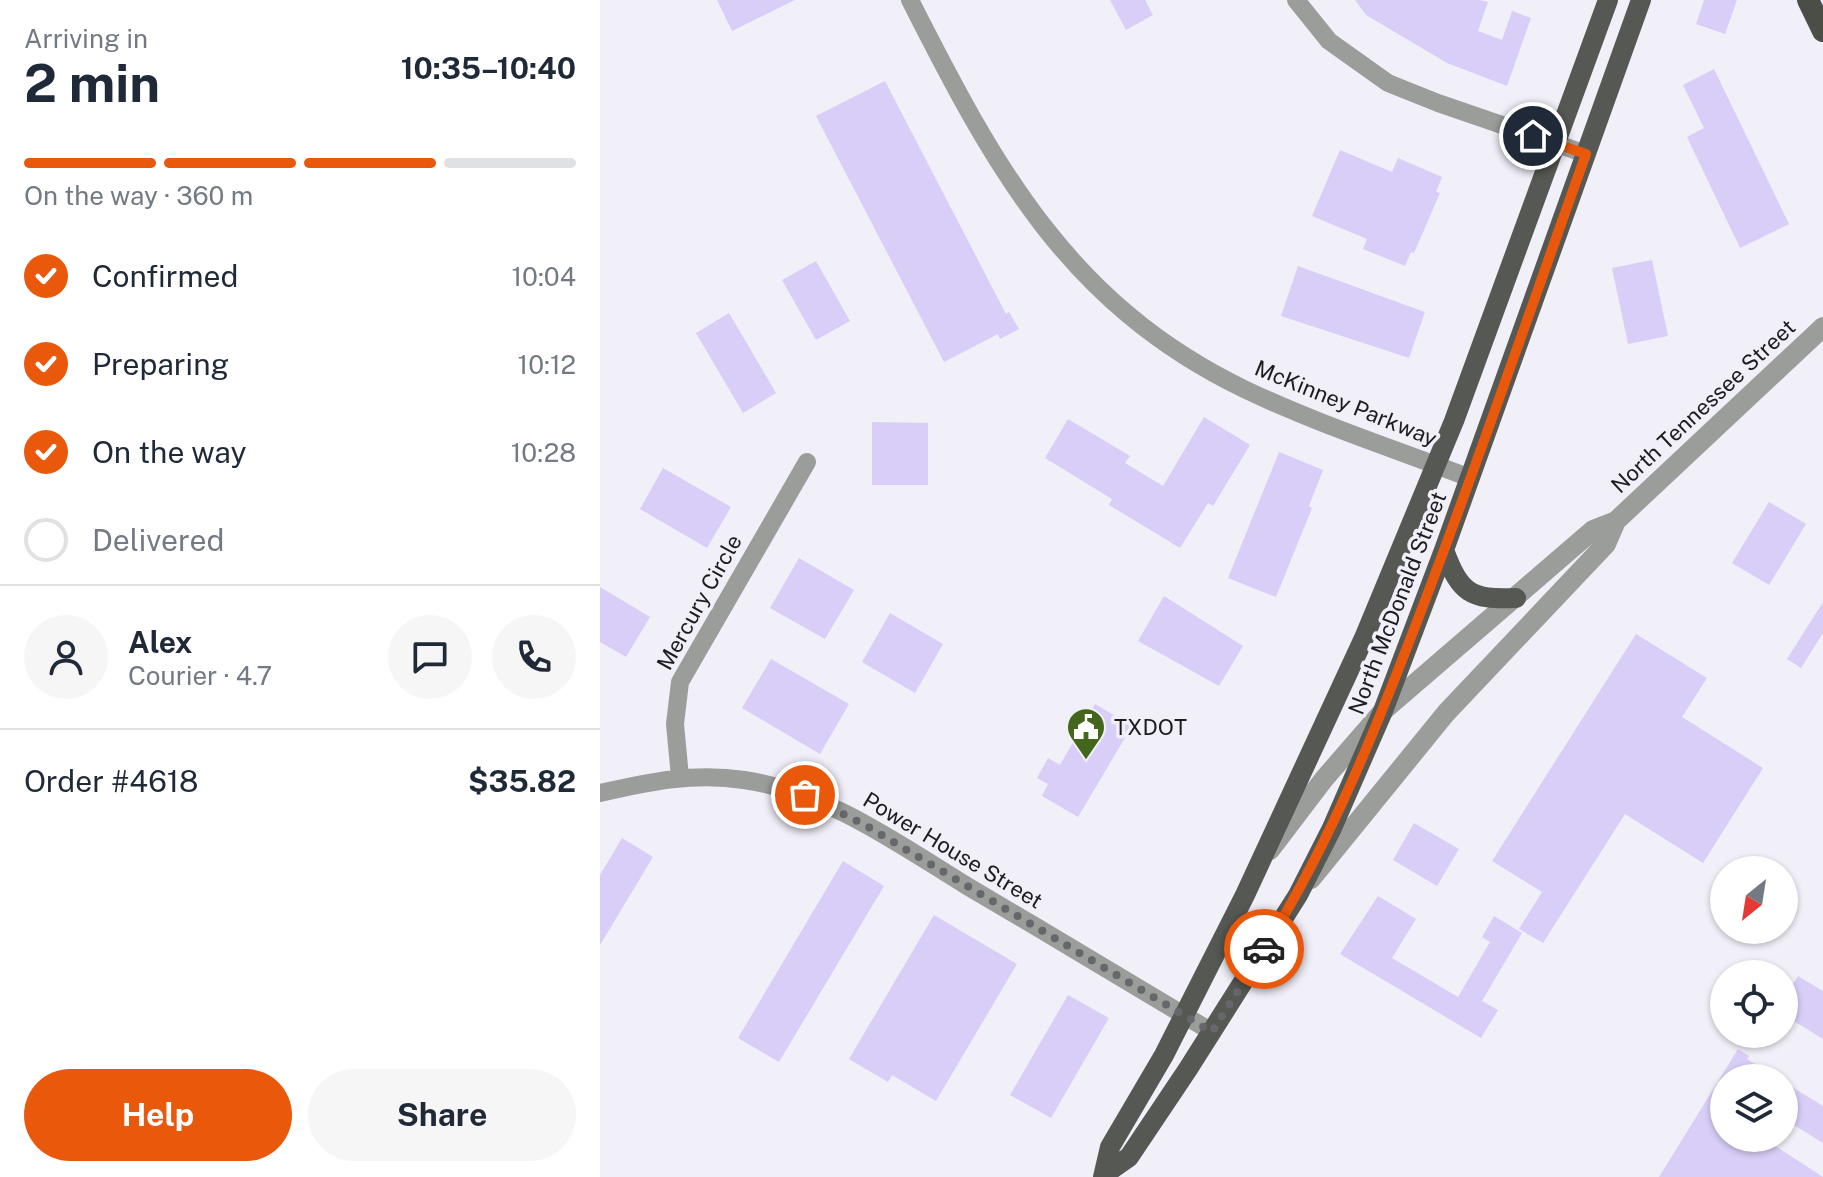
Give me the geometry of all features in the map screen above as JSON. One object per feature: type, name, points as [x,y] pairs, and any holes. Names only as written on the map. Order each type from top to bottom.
[{"type":"highway","points":[[1809,3],[1823,31]]},
{"type":"main road","name":"North McDonald Street","points":[[1104,1176],[1110,1147],[1184,1015],[1313,754],[1437,465],[1608,0]]},
{"type":"main road","name":"North McDonald Street","points":[[1104,1176],[1129,1157],[1212,1032],[1298,895],[1332,828],[1383,711],[1444,550],[1641,0]]},
{"type":"main road","points":[[1444,550],[1456,580],[1468,592],[1487,599],[1516,598]]},
{"type":"street","name":"McKinney Parkway","points":[[910,0],[979,133],[1010,183],[1052,238],[1113,302],[1181,352],[1244,389],[1286,409],[1470,478]]},
{"type":"street","points":[[1296,0],[1329,41],[1357,64],[1388,83],[1586,154]]},
{"type":"street","name":"North Tennessee Street","points":[[1616,521],[1823,327]]},
{"type":"street","name":"Mercury Circle","points":[[680,777],[675,724],[680,682],[807,462]]},
{"type":"street","points":[[1260,863],[1324,779],[1383,711],[1593,530],[1616,521]]},
{"type":"street","points":[[1298,895],[1446,713],[1606,544],[1616,521]]},
{"type":"street","name":"Power House Street","points":[[600,793],[680,777],[744,779],[785,788],[826,803],[1212,1032]]},
{"type":"building","points":[[717,0],[795,0],[732,31]]},
{"type":"building","points":[[1110,0],[1145,0],[1153,15],[1126,30]]},
{"type":"building","points":[[1355,0],[1488,2],[1478,31],[1502,40],[1512,11],[1531,18],[1507,86],[1447,63],[1366,15]]},
{"type":"building","points":[[1704,0],[1737,0],[1725,34],[1696,24]]},
{"type":"building","points":[[1714,69],[1789,224],[1740,248],[1687,137],[1704,128],[1683,85]]},
{"type":"building","points":[[885,81],[1006,314],[1009,312],[1019,329],[1000,339],[998,334],[944,362],[816,116]]},
{"type":"building","points":[[1340,150],[1392,172],[1398,158],[1442,177],[1436,192],[1440,193],[1414,253],[1411,252],[1405,266],[1363,249],[1367,239],[1312,216]]},
{"type":"building","points":[[1652,260],[1668,336],[1628,344],[1612,268]]},
{"type":"building","points":[[816,261],[850,321],[816,340],[782,280]]},
{"type":"building","points":[[1298,266],[1425,312],[1409,358],[1281,316]]},
{"type":"building","points":[[729,313],[776,393],[743,413],[696,333]]},
{"type":"building","points":[[1204,417],[1250,445],[1213,506],[1208,503],[1180,548],[1109,505],[1112,499],[1045,458],[1068,419],[1130,456],[1125,463],[1163,486]]},
{"type":"building","points":[[872,422],[928,423],[928,485],[872,485]]},
{"type":"building","points":[[1279,452],[1323,470],[1309,506],[1312,508],[1276,597],[1228,578]]},
{"type":"building","points":[[663,468],[731,507],[707,548],[640,509]]},
{"type":"building","points":[[1769,502],[1806,524],[1769,585],[1732,563]]},
{"type":"building","points":[[799,558],[854,590],[825,639],[770,608]]},
{"type":"building","points":[[600,587],[650,617],[626,657],[600,642]]},
{"type":"building","points":[[1164,596],[1243,646],[1219,686],[1138,641]]},
{"type":"building","points":[[1823,602],[1823,633],[1801,668],[1787,659]]},
{"type":"building","points":[[890,613],[943,644],[915,693],[862,662]]},
{"type":"building","points":[[1636,634],[1707,678],[1682,717],[1763,768],[1703,863],[1625,814],[1543,943],[1519,929],[1542,892],[1492,861]]},
{"type":"building","points":[[771,659],[849,704],[820,754],[742,708]]},
{"type":"building","name":"TXDOT","points":[[1095,704],[1132,726],[1078,817],[1042,796],[1048,784],[1037,778],[1048,758],[1060,765]]},
{"type":"building","points":[[1414,823],[1459,849],[1437,886],[1393,860]]},
{"type":"building","points":[[622,838],[653,857],[600,945],[600,875]]},
{"type":"building","points":[[843,861],[884,886],[779,1062],[738,1038]]},
{"type":"building","points":[[1378,896],[1416,919],[1392,958],[1458,997],[1490,942],[1482,937],[1494,916],[1522,933],[1482,1001],[1498,1010],[1481,1038],[1340,954]]},
{"type":"building","points":[[934,915],[1017,964],[936,1101],[892,1075],[888,1082],[849,1059]]},
{"type":"building","points":[[1798,976],[1823,991],[1823,1039],[1798,1024]]},
{"type":"building","points":[[1068,995],[1109,1018],[1051,1118],[1010,1095]]},
{"type":"building","points":[[1738,1049],[1755,1064],[1729,1064]]},
{"type":"building","points":[[1798,1091],[1823,1106],[1823,1143],[1798,1128]]},
{"type":"building","points":[[1710,1094],[1710,1152],[1785,1152],[1823,1177],[1659,1177]]},
{"type":"way so far","points":[[805,795],[865,825],[1212,1032],[1264,949]]},
{"type":"place","name":"TXDOT","points":[[1086,761]]},
{"type":"route","points":[[1264,949],[1298,895],[1332,828],[1383,711],[1586,154],[1533,136]]}]
